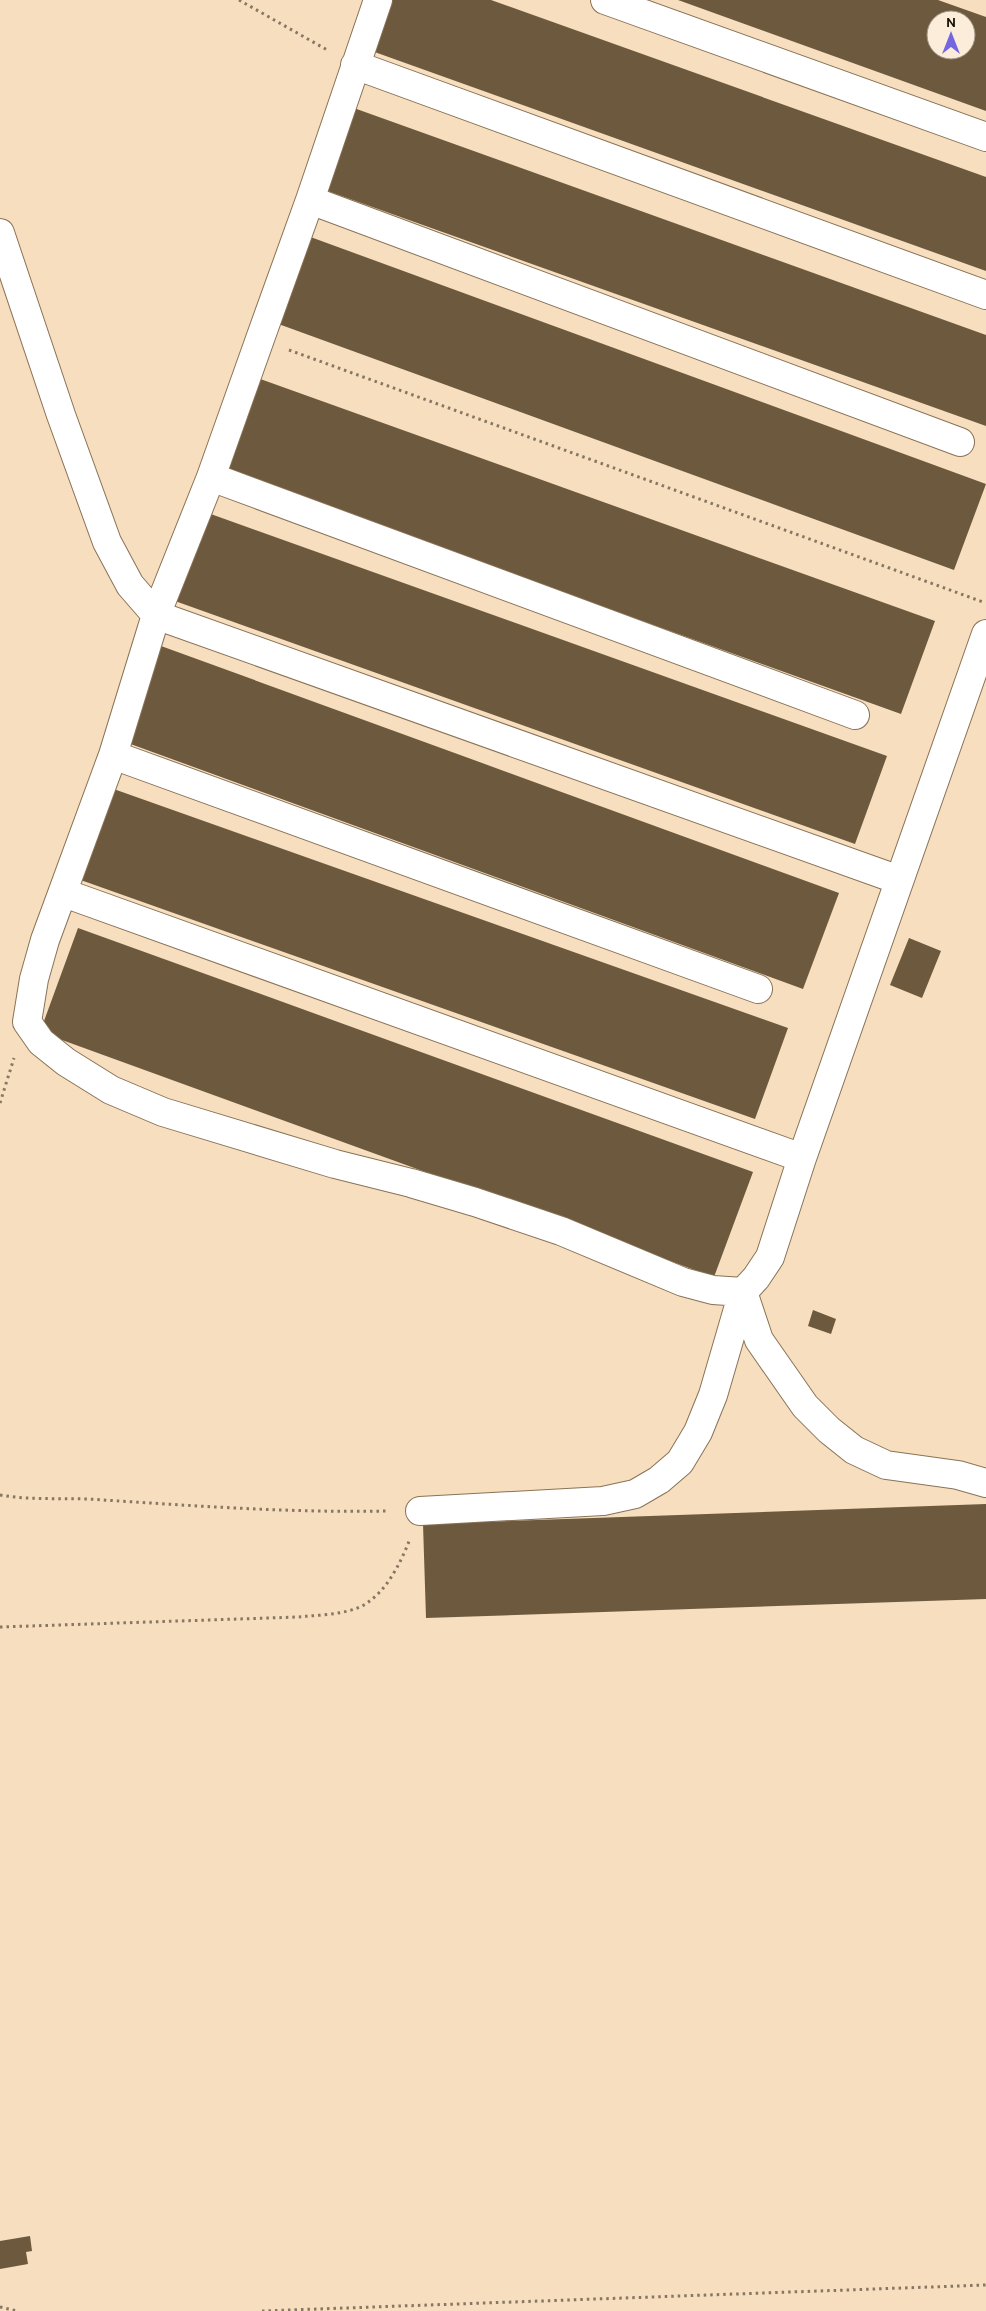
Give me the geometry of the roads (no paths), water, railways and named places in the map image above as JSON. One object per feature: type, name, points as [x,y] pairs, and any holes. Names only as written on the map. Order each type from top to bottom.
[{"type":"lane","points":[[378,0],[260,340],[210,477],[156,615],[113,755],[64,893],[45,940],[36,972],[26,1022],[41,1042],[66,1062],[111,1090],[163,1112],[335,1164],[476,1202],[561,1231],[683,1282],[713,1290],[743,1292]]},
{"type":"lane","points":[[605,0],[986,137]]},
{"type":"lane","points":[[355,65],[986,295]]},
{"type":"lane","points":[[310,200],[960,442]]},
{"type":"lane","points":[[0,233],[61,416],[107,542],[130,585],[156,615],[899,880]]},
{"type":"lane","points":[[210,477],[856,714]]},
{"type":"lane","points":[[420,1510],[603,1502],[635,1494],[659,1480],[680,1462],[698,1432],[713,1395],[743,1292],[770,1258],[802,1158],[986,634]]},
{"type":"lane","points":[[113,755],[758,989]]},
{"type":"lane","points":[[64,893],[802,1158]]},
{"type":"lane","points":[[743,1292],[759,1340],[805,1406],[829,1430],[854,1450],[886,1465],[958,1475],[986,1483]]}]
